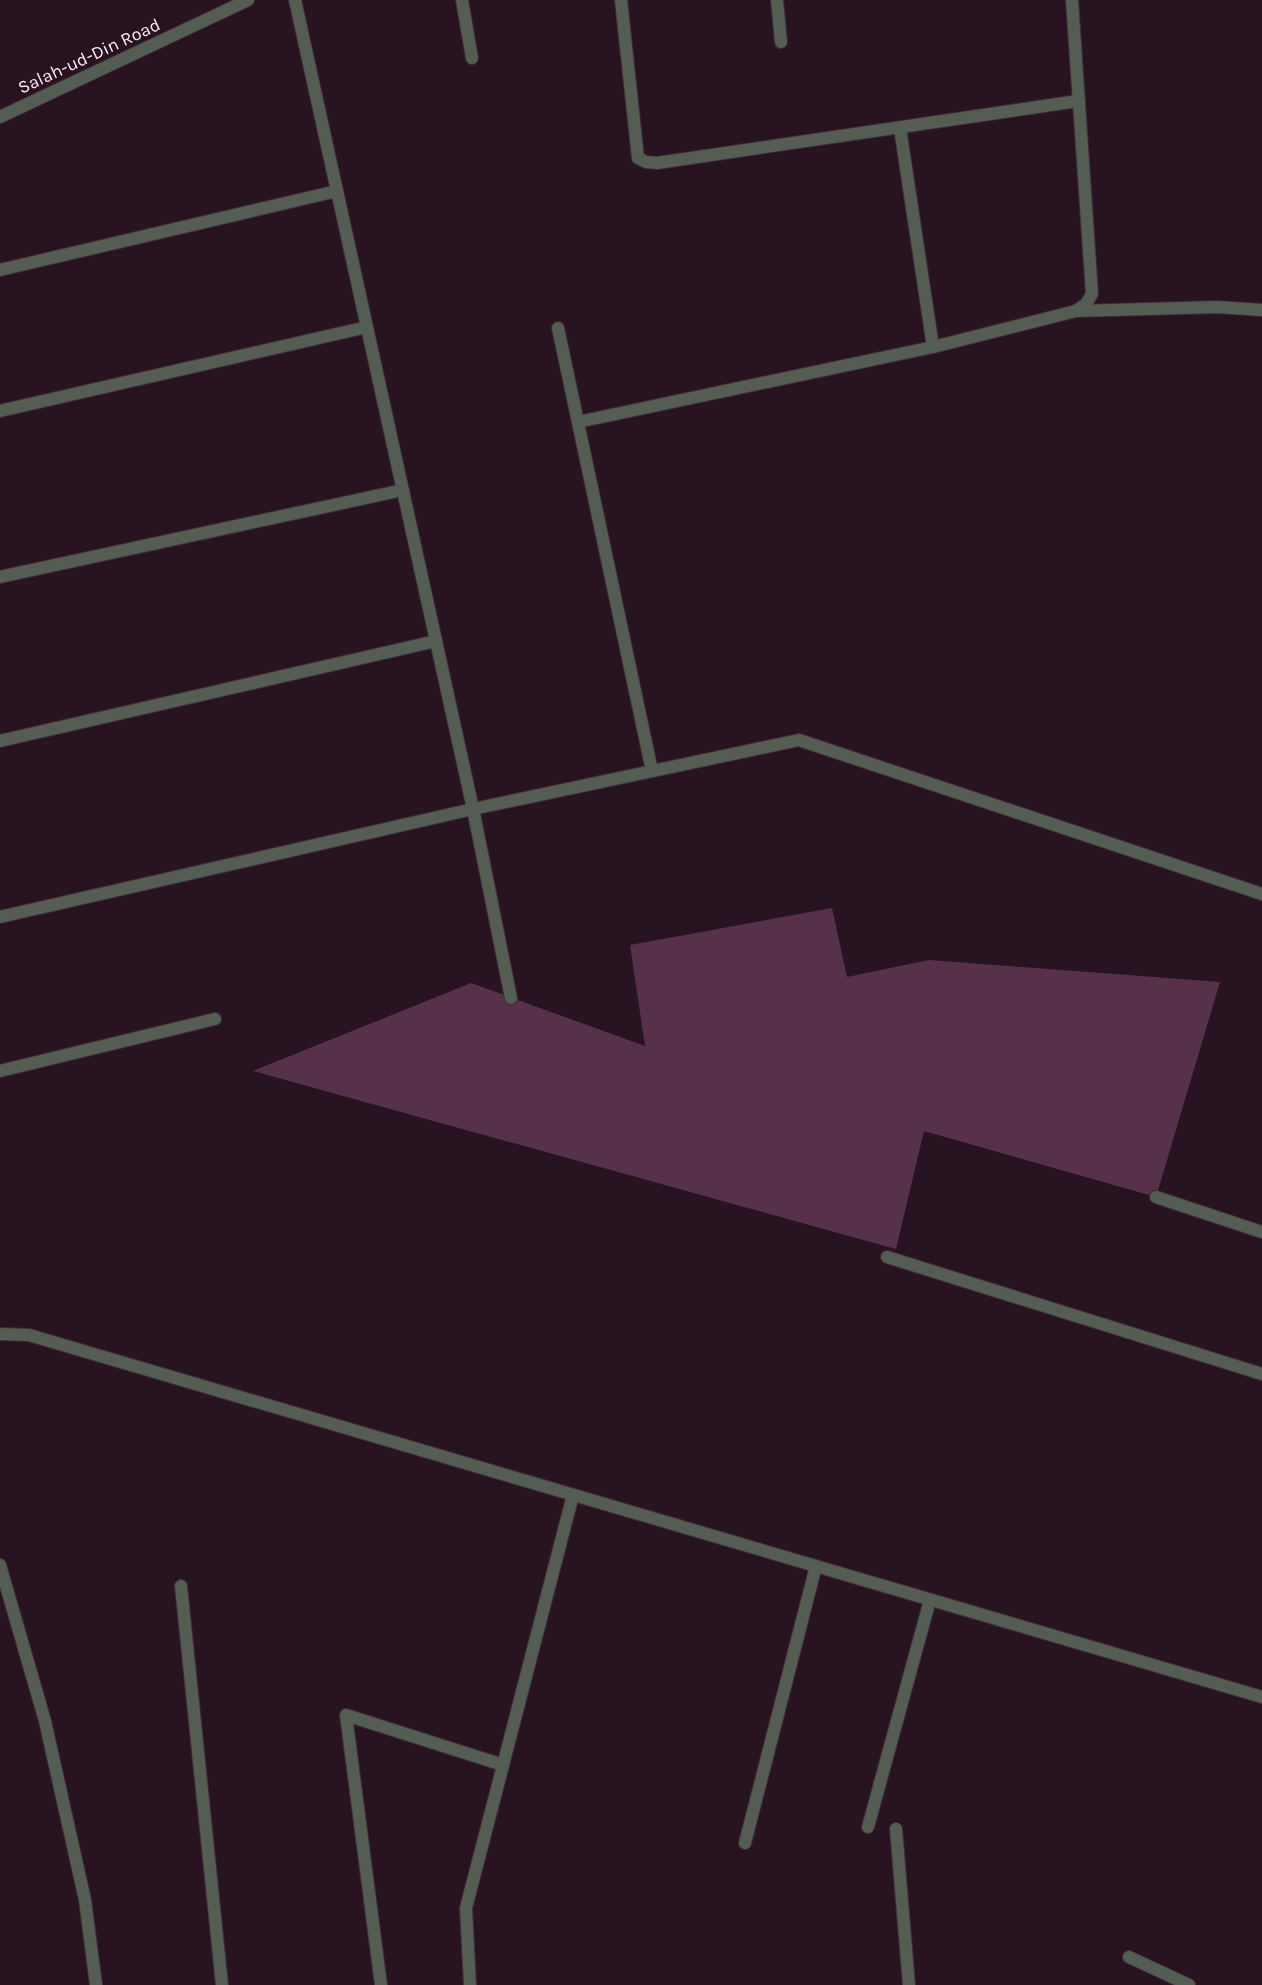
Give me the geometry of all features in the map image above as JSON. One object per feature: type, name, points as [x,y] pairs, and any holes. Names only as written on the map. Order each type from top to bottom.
[{"type":"street","name":"Salah-ud-Din Road","points":[[0,117],[248,0]]},
{"type":"street","points":[[295,0],[473,809],[511,998]]},
{"type":"street","points":[[462,0],[472,58]]},
{"type":"street","points":[[622,0],[638,158],[646,162],[656,163],[1078,101]]},
{"type":"street","points":[[778,0],[781,42]]},
{"type":"street","points":[[1072,0],[1092,294],[1086,304],[1076,311]]},
{"type":"street","points":[[900,128],[933,347]]},
{"type":"street","points":[[0,270],[337,191]]},
{"type":"street","points":[[578,422],[933,347],[1076,311],[1217,307],[1262,310]]},
{"type":"street","points":[[0,411],[367,327]]},
{"type":"street","points":[[558,328],[652,771]]},
{"type":"street","points":[[0,577],[403,490]]},
{"type":"street","points":[[0,741],[436,641]]},
{"type":"street","points":[[0,917],[473,809],[799,740],[1262,894]]},
{"type":"street","points":[[0,1072],[215,1019]]},
{"type":"street","points":[[1156,1197],[1262,1232]]},
{"type":"street","points":[[888,1257],[1262,1374]]},
{"type":"street","points":[[0,1334],[29,1335],[1262,1697]]},
{"type":"street","points":[[470,1985],[466,1908],[573,1495]]},
{"type":"street","points":[[0,1565],[45,1721],[85,1900],[96,1985]]},
{"type":"street","points":[[745,1842],[816,1566]]},
{"type":"street","points":[[181,1586],[222,1985]]},
{"type":"street","points":[[868,1827],[930,1600]]},
{"type":"street","points":[[381,1985],[346,1715],[503,1765]]},
{"type":"street","points":[[896,1829],[909,1985]]},
{"type":"street","points":[[1129,1957],[1189,1985]]},
{"type":"shaded area","points":[[832,908],[847,977],[929,960],[1220,982],[1156,1197],[924,1131],[896,1249],[253,1071],[471,983],[645,1046],[630,945]]}]
